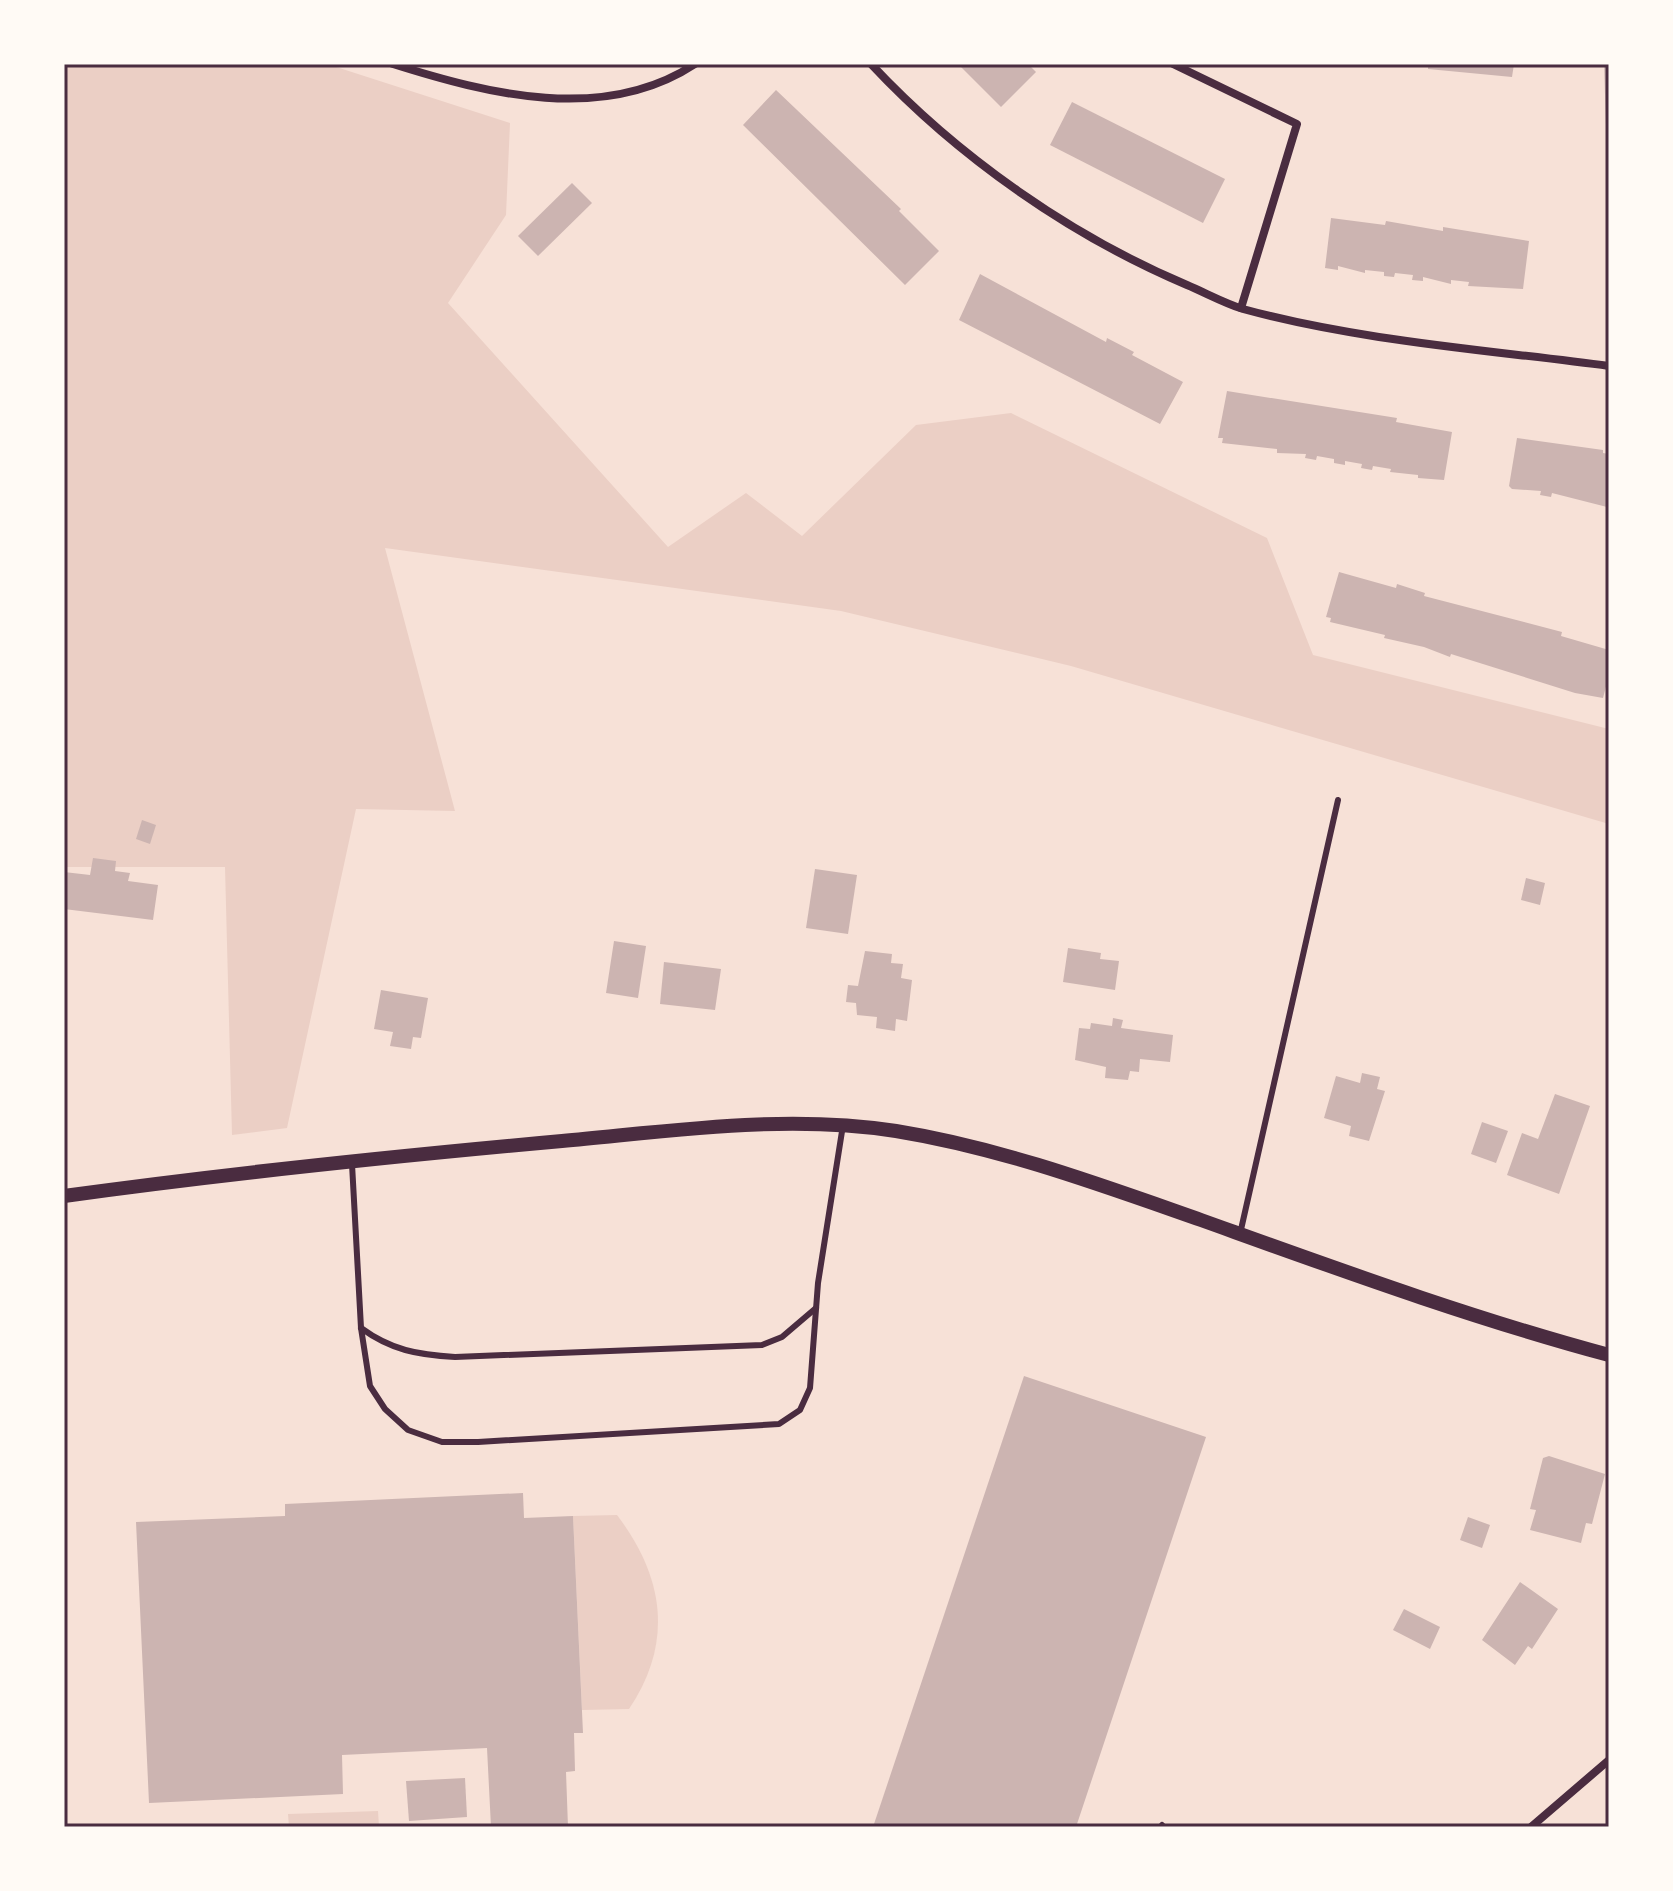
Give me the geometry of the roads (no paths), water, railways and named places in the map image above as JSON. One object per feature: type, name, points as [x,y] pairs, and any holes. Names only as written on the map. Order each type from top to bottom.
[{"type":"street","points":[[393,64],[463,86],[549,98],[601,97],[639,90],[678,75],[695,64]]},
{"type":"street","points":[[871,64],[962,147],[1049,211],[1133,262],[1241,308],[1326,327],[1609,366]]},
{"type":"street","points":[[1173,64],[1297,124],[1241,308]]},
{"type":"street","points":[[64,1196],[352,1160],[695,1129],[780,1123],[843,1125],[894,1131],[1006,1155],[1609,1355]]},
{"type":"street","points":[[1531,1827],[1609,1760]]},
{"type":"lane","points":[[1240,1234],[1338,800]]},
{"type":"lane","points":[[352,1160],[361,1328],[370,1386],[385,1409],[408,1430],[442,1442],[478,1442],[779,1424],[800,1410],[810,1388],[816,1308],[843,1125]]},
{"type":"lane","points":[[361,1328],[383,1344],[416,1355],[455,1357],[762,1345],[782,1337],[816,1308]]}]
